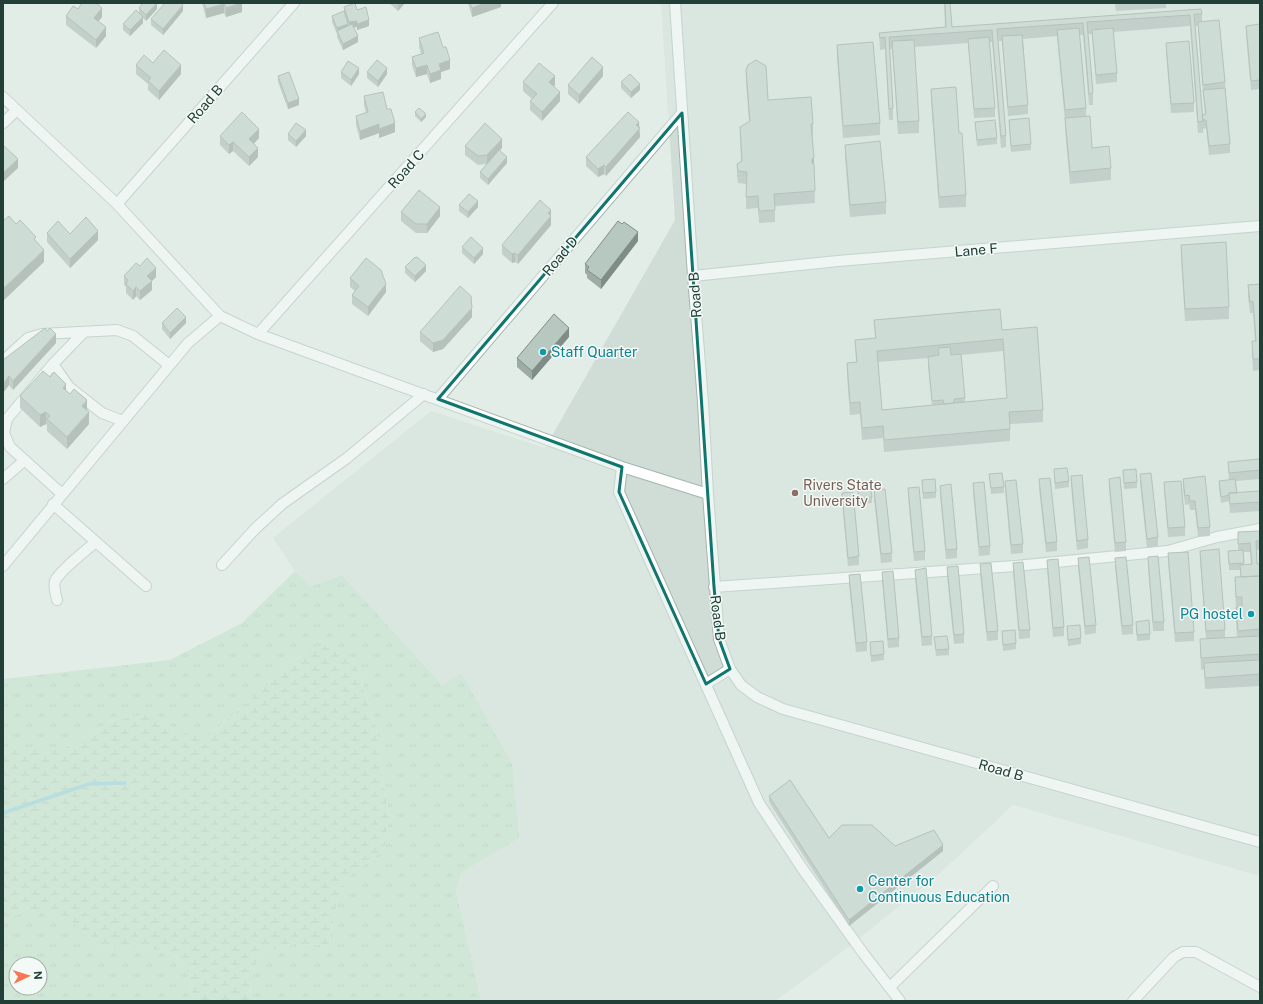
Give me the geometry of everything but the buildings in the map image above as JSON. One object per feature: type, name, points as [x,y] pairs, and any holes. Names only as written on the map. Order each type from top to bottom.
[{"type":"street","name":"Road B","points":[[117,204],[294,3]]},
{"type":"street","name":"Road C","points":[[258,334],[553,3]]},
{"type":"street","name":"Road B","points":[[675,3],[703,402],[714,587],[719,638],[730,669],[741,685],[757,697],[783,709],[1260,842]]},
{"type":"street","points":[[3,97],[117,204],[220,316],[258,334],[622,467],[708,494]]},
{"type":"street","points":[[3,123],[17,110]]},
{"type":"street","name":"Road D","points":[[438,399],[682,114]]},
{"type":"street","name":"Lane F","points":[[693,276],[846,261],[1260,226]]},
{"type":"street","points":[[3,566],[188,343],[220,316]]},
{"type":"street","points":[[3,361],[28,338],[42,334],[117,330],[133,336],[169,365]]},
{"type":"street","points":[[62,494],[10,447],[4,433],[7,419],[53,364],[84,332]]},
{"type":"street","points":[[53,364],[69,387],[102,412],[123,421]]},
{"type":"street","points":[[222,565],[255,528],[282,504],[347,458],[424,394]]},
{"type":"street","points":[[3,479],[25,460]]},
{"type":"street","points":[[622,467],[619,492],[759,803],[802,868],[900,1001]]},
{"type":"street","points":[[53,504],[146,586]]},
{"type":"street","points":[[714,587],[1015,566],[1168,551],[1217,537],[1260,530]]},
{"type":"street","points":[[57,600],[55,589],[56,581],[66,569],[96,542]]},
{"type":"street","points":[[706,684],[730,669]]},
{"type":"street","points":[[890,987],[993,886]]},
{"type":"street","points":[[1133,1001],[1174,957],[1183,952],[1196,952],[1260,987]]},
{"type":"highlighted area","points":[[682,113],[714,587],[719,639],[730,669],[706,684],[619,492],[622,467],[438,399]]},
{"type":"shaded area","name":"Rivers State University","points":[[661,3],[1260,3],[1260,876],[1013,805],[940,873],[846,949],[775,1001],[481,1001],[456,892],[461,873],[519,838],[461,673],[442,685],[342,575],[310,587],[295,571],[273,538],[431,411],[545,448],[675,220]]},
{"type":"green space","points":[[295,571],[310,587],[342,575],[442,685],[461,673],[512,764],[519,838],[461,873],[456,892],[481,1001],[250,1001],[251,979],[261,953],[294,944],[329,945],[337,902],[346,878],[384,850],[389,820],[376,728],[354,658],[311,647],[209,735],[181,735],[154,713],[112,721],[62,749],[3,748],[3,679],[170,660],[242,623]]},
{"type":"green space","points":[[329,646],[354,658],[376,728],[389,820],[384,850],[346,878],[337,902],[329,945],[294,944],[261,953],[251,979],[250,1001],[194,1001],[186,967],[172,953],[141,947],[100,948],[69,919],[42,911],[23,911],[3,923],[3,748],[62,749],[112,721],[154,713],[181,735],[209,735],[311,647]]},
{"type":"green space","points":[[23,911],[42,911],[69,919],[100,948],[141,947],[172,953],[186,967],[194,1001],[3,1001],[3,923]]},
{"type":"waterway","points":[[3,813],[89,784],[125,783]]},
{"type":"place","name":"Staff Quarter","points":[[543,352]]},
{"type":"place","name":"Rivers State University","points":[[795,493]]},
{"type":"place","name":"PG hostel","points":[[1251,614]]},
{"type":"place","name":"Center for Continuous Education","points":[[860,889]]}]
